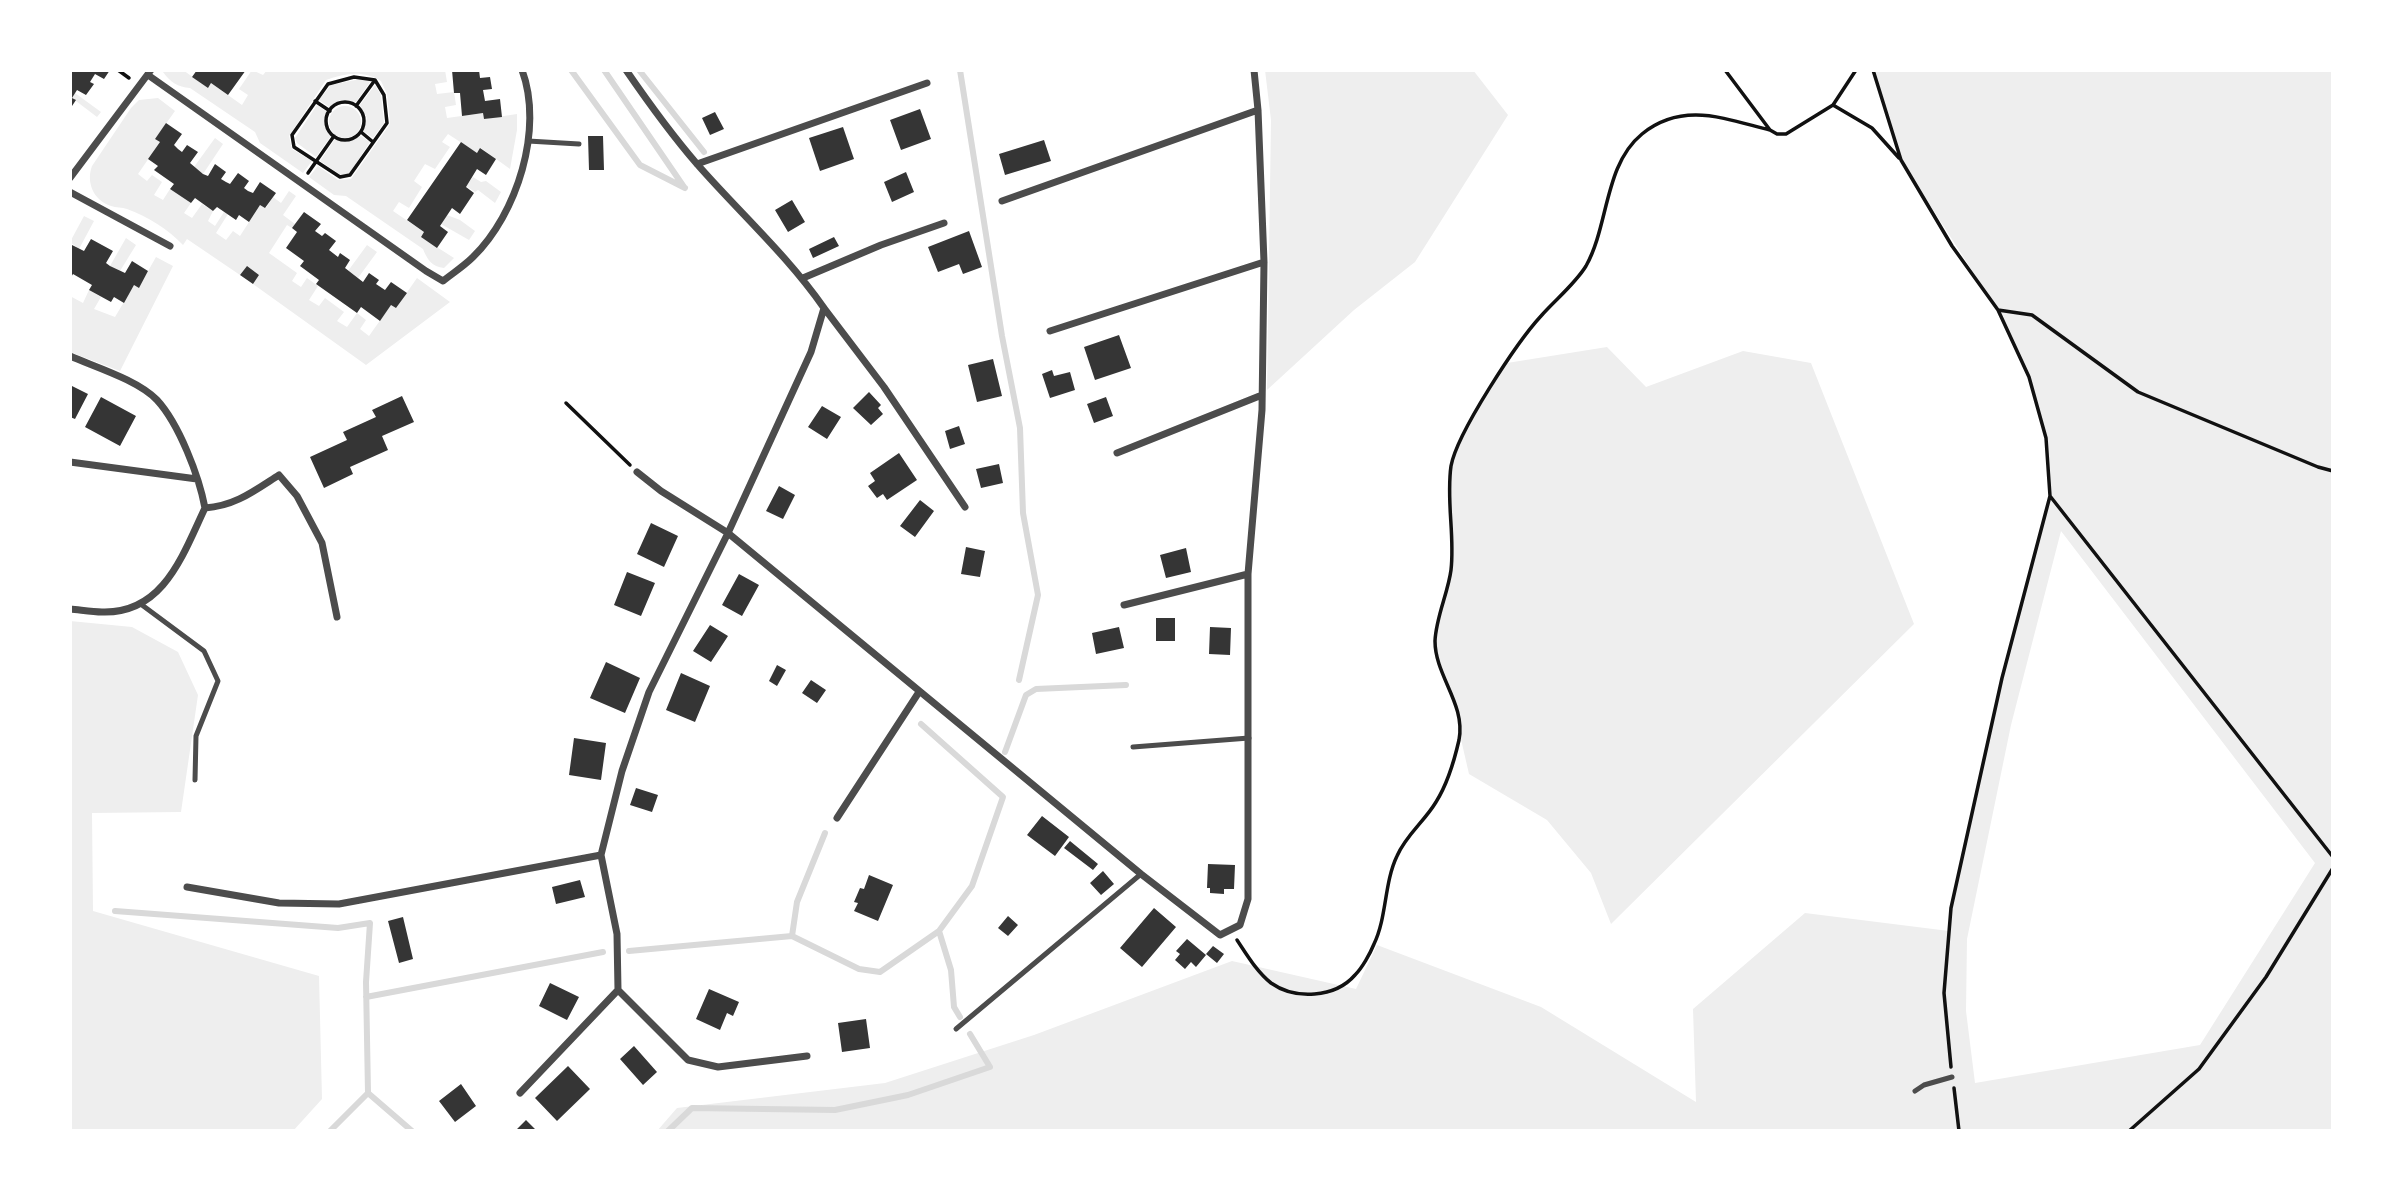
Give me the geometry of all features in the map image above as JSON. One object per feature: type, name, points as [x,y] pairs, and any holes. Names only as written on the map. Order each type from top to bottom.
[{"type":"street","points":[[70,178],[150,72],[302,184],[443,281],[474,256],[501,220],[525,166],[528,103],[522,70]]},
{"type":"street","points":[[626,70],[697,164],[803,278],[884,387],[965,507]]},
{"type":"street","points":[[637,472],[661,491],[728,533],[1140,874],[1220,935],[1240,925],[1248,899],[1248,574],[1262,395],[1264,262],[1254,70]]},
{"type":"street","points":[[697,164],[928,83]]},
{"type":"street","points":[[1002,201],[1258,110]]},
{"type":"street","points":[[70,192],[170,246]]},
{"type":"street","points":[[803,278],[881,245],[944,223]]},
{"type":"street","points":[[1050,331],[1264,262]]},
{"type":"street","points":[[807,1055],[718,1067],[688,1060],[618,990],[617,934],[601,856],[622,771],[649,692],[728,533],[811,352],[824,308]]},
{"type":"street","points":[[70,356],[135,384],[156,399],[174,425],[197,479],[205,508],[172,576],[142,605],[105,613],[70,609]]},
{"type":"street","points":[[1117,453],[1262,395]]},
{"type":"street","points":[[70,462],[197,479]]},
{"type":"street","points":[[205,508],[223,507],[242,499],[279,475],[297,496],[322,543],[337,617]]},
{"type":"street","points":[[1124,605],[1248,574]]},
{"type":"street","points":[[837,818],[919,692]]},
{"type":"street","points":[[187,887],[279,902],[339,904],[601,856]]},
{"type":"street","points":[[520,1093],[618,990]]},
{"type":"lane","points":[[528,141],[579,144]]},
{"type":"lane","points":[[142,605],[204,651],[218,681],[196,736],[195,780]]},
{"type":"lane","points":[[1133,747],[1249,738]]},
{"type":"lane","points":[[957,1029],[1140,874]]},
{"type":"lane","points":[[1915,1091],[1924,1085],[1952,1077]]},
{"type":"path","points":[[118,70],[129,78]]},
{"type":"path","points":[[1725,70],[1770,130]]},
{"type":"path","points":[[1230,930],[1254,965],[1271,983],[1287,991],[1317,995],[1334,990],[1355,976],[1375,943],[1395,860],[1405,840],[1435,804],[1451,773],[1460,735],[1457,709],[1437,662],[1435,639],[1451,573],[1451,466],[1464,432],[1499,375],[1538,319],[1584,269],[1595,248],[1623,156],[1642,134],[1660,123],[1683,115],[1706,114],[1777,134],[1786,134],[1833,105],[1856,70]]},
{"type":"path","points":[[1873,70],[1901,160]]},
{"type":"path","points":[[354,77],[375,80],[384,95],[387,123],[351,175],[340,177],[294,147],[292,135],[328,84],[354,77]]},
{"type":"path","points":[[356,106],[375,80]]},
{"type":"path","points":[[315,101],[330,111]]},
{"type":"path","points":[[340,104],[356,106],[363,116],[361,132],[351,139],[334,136],[327,127],[327,115],[330,111],[340,104]]},
{"type":"path","points":[[1833,105],[1872,128],[1901,160],[1952,246],[1998,310],[2029,377],[2046,438],[2050,496],[2002,678],[1951,908],[1944,993],[1959,1131]]},
{"type":"path","points":[[361,132],[373,142]]},
{"type":"path","points":[[302,184],[334,136]]},
{"type":"path","points":[[1998,310],[2032,315],[2138,392],[2333,471]]},
{"type":"path","points":[[566,403],[637,472]]},
{"type":"path","points":[[2050,496],[2333,857]]},
{"type":"path","points":[[2129,1131],[2199,1069],[2266,976],[2333,868]]},
{"type":"shaded area","points":[[183,70],[208,88],[211,83],[242,105],[248,95],[239,89],[252,70],[263,75],[267,70],[445,70],[447,82],[435,84],[437,94],[454,92],[456,105],[445,107],[447,118],[483,113],[484,119],[517,114],[510,169],[481,148],[477,153],[448,134],[442,142],[450,147],[435,169],[425,164],[414,181],[422,187],[409,208],[399,202],[393,211],[424,232],[421,237],[454,258],[444,268],[436,266],[430,262],[423,249],[346,196],[334,195],[309,177],[318,166],[338,180],[351,179],[390,124],[387,94],[381,81],[368,75],[354,74],[326,80],[289,136],[292,149],[312,161],[303,173],[260,143],[255,132],[190,88],[171,81],[163,72]]},
{"type":"shaded area","points":[[1265,70],[1473,70],[1508,115],[1415,262],[1354,310],[1267,390],[1271,120]]},
{"type":"shaded area","points":[[1873,70],[2333,70],[2333,1131],[657,1131],[677,1108],[885,1083],[1034,1035],[1232,961],[1356,989],[1377,945],[1541,1007],[1696,1102],[1693,1009],[1805,913],[1949,931],[1951,908],[2002,678],[2050,496],[2046,438],[2029,377],[1991,300],[1901,160]],"holes":[[[2061,531],[2315,863],[2200,1045],[1975,1083],[1966,1011],[1967,939],[2011,725]]]},
{"type":"shaded area","points":[[360,79],[371,81],[356,102],[340,100],[329,107],[319,100],[331,85]]},
{"type":"shaded area","points":[[375,85],[381,95],[384,123],[373,138],[363,131],[367,118],[360,105]]},
{"type":"shaded area","points":[[75,93],[101,112],[97,117],[72,98]]},
{"type":"shaded area","points":[[158,98],[175,111],[155,139],[160,142],[138,174],[147,181],[152,175],[162,182],[154,195],[163,200],[170,189],[191,203],[184,213],[192,218],[202,204],[213,211],[208,221],[215,226],[224,212],[228,214],[216,233],[226,240],[233,231],[240,236],[260,205],[266,208],[273,197],[281,203],[289,191],[296,196],[283,215],[295,224],[292,228],[287,225],[269,253],[297,273],[292,281],[301,287],[307,278],[318,286],[309,300],[319,306],[325,298],[344,312],[337,321],[347,327],[357,313],[366,320],[360,329],[369,336],[391,305],[396,308],[417,278],[450,302],[366,365],[253,284],[259,275],[247,267],[240,275],[187,239],[183,245],[150,220],[127,209],[105,203],[92,190],[92,166],[131,108],[139,100]]},
{"type":"shaded area","points":[[317,105],[327,112],[325,127],[331,136],[316,157],[297,143],[295,138]]},
{"type":"shaded area","points":[[345,106],[356,111],[361,122],[356,133],[345,138],[334,133],[329,122],[334,111]]},
{"type":"shaded area","points":[[361,136],[370,142],[349,174],[341,175],[320,161],[335,139],[347,142]]},
{"type":"shaded area","points":[[215,138],[223,144],[203,174],[194,167]]},
{"type":"shaded area","points":[[473,177],[481,182],[486,181],[501,192],[495,203],[478,190],[475,192],[466,186]]},
{"type":"shaded area","points":[[447,215],[460,220],[475,231],[469,240],[441,224]]},
{"type":"shaded area","points":[[84,216],[94,221],[79,249],[70,242]]},
{"type":"shaded area","points":[[126,238],[136,245],[120,271],[110,266]]},
{"type":"shaded area","points":[[367,245],[377,252],[358,278],[348,271]]},
{"type":"shaded area","points":[[156,257],[173,266],[120,371],[70,352],[70,296],[83,303],[89,290],[101,297],[94,309],[115,317],[134,285],[139,287]]},
{"type":"shaded area","points":[[1607,347],[1646,387],[1743,351],[1811,363],[1914,624],[1611,924],[1591,873],[1547,820],[1469,774],[1457,709],[1437,662],[1435,640],[1451,573],[1451,466],[1464,432],[1507,363]]},
{"type":"shaded area","points":[[70,621],[132,627],[178,652],[198,695],[181,812],[92,813],[93,911],[319,976],[322,1099],[293,1131],[70,1131]]},
{"type":"building","points":[[70,70],[110,70],[104,79],[95,74],[90,82],[94,84],[86,95],[77,90],[72,98],[76,100],[70,109]]},
{"type":"building","points":[[197,70],[246,70],[228,95],[211,83],[208,88],[192,77]]},
{"type":"building","points":[[452,70],[479,70],[480,78],[490,77],[492,89],[483,90],[485,101],[500,99],[502,117],[484,119],[483,113],[462,116],[460,93],[454,93]]},
{"type":"building","points":[[920,109],[931,139],[901,150],[890,120]]},
{"type":"building","points":[[715,112],[724,129],[710,135],[702,118]]},
{"type":"building","points":[[166,123],[182,134],[174,145],[178,149],[182,152],[187,145],[198,152],[190,163],[203,174],[208,176],[215,164],[226,172],[221,179],[230,184],[238,173],[249,181],[244,188],[248,191],[253,193],[260,182],[276,193],[265,208],[260,205],[249,222],[239,215],[236,220],[217,207],[213,211],[195,198],[191,203],[170,189],[174,184],[154,170],[158,166],[148,159],[160,142],[155,139]]},
{"type":"building","points":[[843,127],[854,159],[820,171],[809,138]]},
{"type":"building","points":[[588,136],[603,136],[604,170],[589,170]]},
{"type":"building","points":[[1044,140],[1051,161],[1005,175],[999,154]]},
{"type":"building","points":[[461,142],[477,153],[480,148],[496,159],[486,175],[477,169],[466,187],[474,193],[460,214],[452,208],[440,226],[448,232],[437,248],[421,237],[424,232],[407,220]]},
{"type":"building","points":[[906,172],[914,192],[892,202],[884,182]]},
{"type":"building","points":[[792,200],[805,222],[788,232],[775,210]]},
{"type":"building","points":[[304,212],[321,224],[315,231],[322,236],[325,233],[336,241],[329,250],[338,257],[340,253],[350,260],[345,268],[363,282],[369,273],[379,280],[376,284],[385,290],[391,282],[407,293],[396,308],[391,305],[380,321],[361,307],[357,313],[316,284],[319,280],[300,266],[304,261],[286,248],[297,232],[292,228]]},
{"type":"building","points":[[969,231],[982,267],[963,274],[959,264],[938,272],[928,247]]},
{"type":"building","points":[[834,237],[839,246],[813,258],[809,249]]},
{"type":"building","points":[[91,239],[113,251],[106,263],[110,266],[125,273],[132,261],[148,271],[139,288],[134,285],[124,303],[114,297],[111,302],[89,290],[92,285],[73,274],[70,279],[70,244],[84,251]]},
{"type":"building","points":[[247,266],[259,275],[253,284],[240,275]]},
{"type":"building","points":[[1119,335],[1131,368],[1095,380],[1084,347]]},
{"type":"building","points":[[993,359],[1002,396],[977,402],[968,365]]},
{"type":"building","points":[[1052,370],[1054,376],[1070,372],[1075,390],[1050,398],[1042,374]]},
{"type":"building","points":[[70,385],[88,394],[75,419],[70,417]]},
{"type":"building","points":[[869,392],[881,405],[878,408],[883,414],[871,425],[853,408]]},
{"type":"building","points":[[402,396],[414,422],[382,436],[388,450],[350,467],[353,474],[324,488],[310,457],[347,440],[343,432],[376,417],[372,410]]},
{"type":"building","points":[[101,397],[136,416],[120,446],[85,427]]},
{"type":"building","points":[[1106,397],[1113,416],[1094,423],[1087,404]]},
{"type":"building","points":[[822,406],[841,417],[827,439],[808,427]]},
{"type":"building","points":[[959,426],[965,444],[950,449],[945,431]]},
{"type":"building","points":[[899,453],[917,480],[887,500],[883,494],[877,498],[868,486],[875,481],[870,473]]},
{"type":"building","points":[[999,464],[1003,483],[981,488],[976,469]]},
{"type":"building","points":[[779,486],[795,495],[783,519],[766,511]]},
{"type":"building","points":[[920,500],[934,511],[915,537],[900,526]]},
{"type":"building","points":[[651,523],[678,536],[664,567],[637,554]]},
{"type":"building","points":[[966,547],[985,551],[980,577],[961,574]]},
{"type":"building","points":[[1186,548],[1191,572],[1166,578],[1160,555]]},
{"type":"building","points":[[627,572],[655,583],[641,616],[614,605]]},
{"type":"building","points":[[739,574],[759,585],[742,616],[722,605]]},
{"type":"building","points":[[1156,618],[1175,618],[1175,641],[1156,641]]},
{"type":"building","points":[[710,625],[728,636],[711,662],[693,651]]},
{"type":"building","points":[[1119,627],[1124,648],[1096,654],[1092,633]]},
{"type":"building","points":[[1210,627],[1231,628],[1230,655],[1209,654]]},
{"type":"building","points":[[606,662],[640,678],[625,713],[590,698]]},
{"type":"building","points":[[777,665],[786,670],[777,686],[769,681]]},
{"type":"building","points":[[681,673],[710,686],[695,722],[666,710]]},
{"type":"building","points":[[811,680],[826,690],[817,703],[802,693]]},
{"type":"building","points":[[574,738],[606,743],[601,780],[569,775]]},
{"type":"building","points":[[636,788],[658,795],[652,812],[630,805]]},
{"type":"building","points":[[1042,816],[1069,837],[1055,856],[1027,835]]},
{"type":"building","points":[[1070,841],[1098,864],[1093,870],[1064,848]]},
{"type":"building","points":[[1208,864],[1235,865],[1234,889],[1224,889],[1224,894],[1210,893],[1210,888],[1207,888]]},
{"type":"building","points":[[1103,871],[1114,884],[1101,895],[1090,883]]},
{"type":"building","points":[[869,875],[893,885],[878,921],[854,911],[858,903],[854,902],[860,888],[864,889]]},
{"type":"building","points":[[580,880],[585,897],[556,904],[552,887]]},
{"type":"building","points":[[1154,908],[1176,927],[1142,967],[1120,948]]},
{"type":"building","points":[[1008,916],[1018,925],[1008,936],[998,928]]},
{"type":"building","points":[[403,917],[413,959],[399,963],[388,921]]},
{"type":"building","points":[[1187,939],[1206,955],[1196,967],[1191,962],[1185,969],[1175,960],[1180,954],[1176,951]]},
{"type":"building","points":[[1213,946],[1224,954],[1217,963],[1206,954]]},
{"type":"building","points":[[550,983],[579,997],[567,1020],[539,1006]]},
{"type":"building","points":[[709,989],[739,1002],[733,1016],[727,1013],[720,1030],[696,1019]]},
{"type":"building","points":[[866,1019],[870,1048],[842,1052],[838,1023]]},
{"type":"building","points":[[634,1046],[657,1072],[643,1085],[620,1059]]},
{"type":"building","points":[[568,1066],[590,1089],[557,1121],[535,1098]]},
{"type":"building","points":[[461,1084],[476,1106],[455,1122],[439,1101]]},
{"type":"building","points":[[526,1120],[537,1131],[515,1131]]},
{"type":"waterway","points":[[571,70],[640,165],[685,188]]},
{"type":"waterway","points":[[604,70],[684,187]]},
{"type":"waterway","points":[[639,70],[704,152]]},
{"type":"waterway","points":[[960,70],[1002,336],[1020,428],[1023,513],[1038,595],[1019,680]]},
{"type":"waterway","points":[[1005,752],[1026,695],[1036,689],[1126,685]]},
{"type":"waterway","points":[[629,951],[792,936],[859,969],[880,972],[939,931],[972,886],[1003,797],[921,724]]},
{"type":"waterway","points":[[792,936],[797,902],[825,833]]},
{"type":"waterway","points":[[115,911],[338,928],[370,923],[366,982],[368,1093],[412,1131]]},
{"type":"waterway","points":[[939,931],[951,970],[954,1007],[960,1017]]},
{"type":"waterway","points":[[366,997],[603,952]]},
{"type":"waterway","points":[[668,1131],[692,1108],[835,1110],[908,1095],[990,1067],[970,1034]]},
{"type":"waterway","points":[[330,1131],[368,1093]]}]
